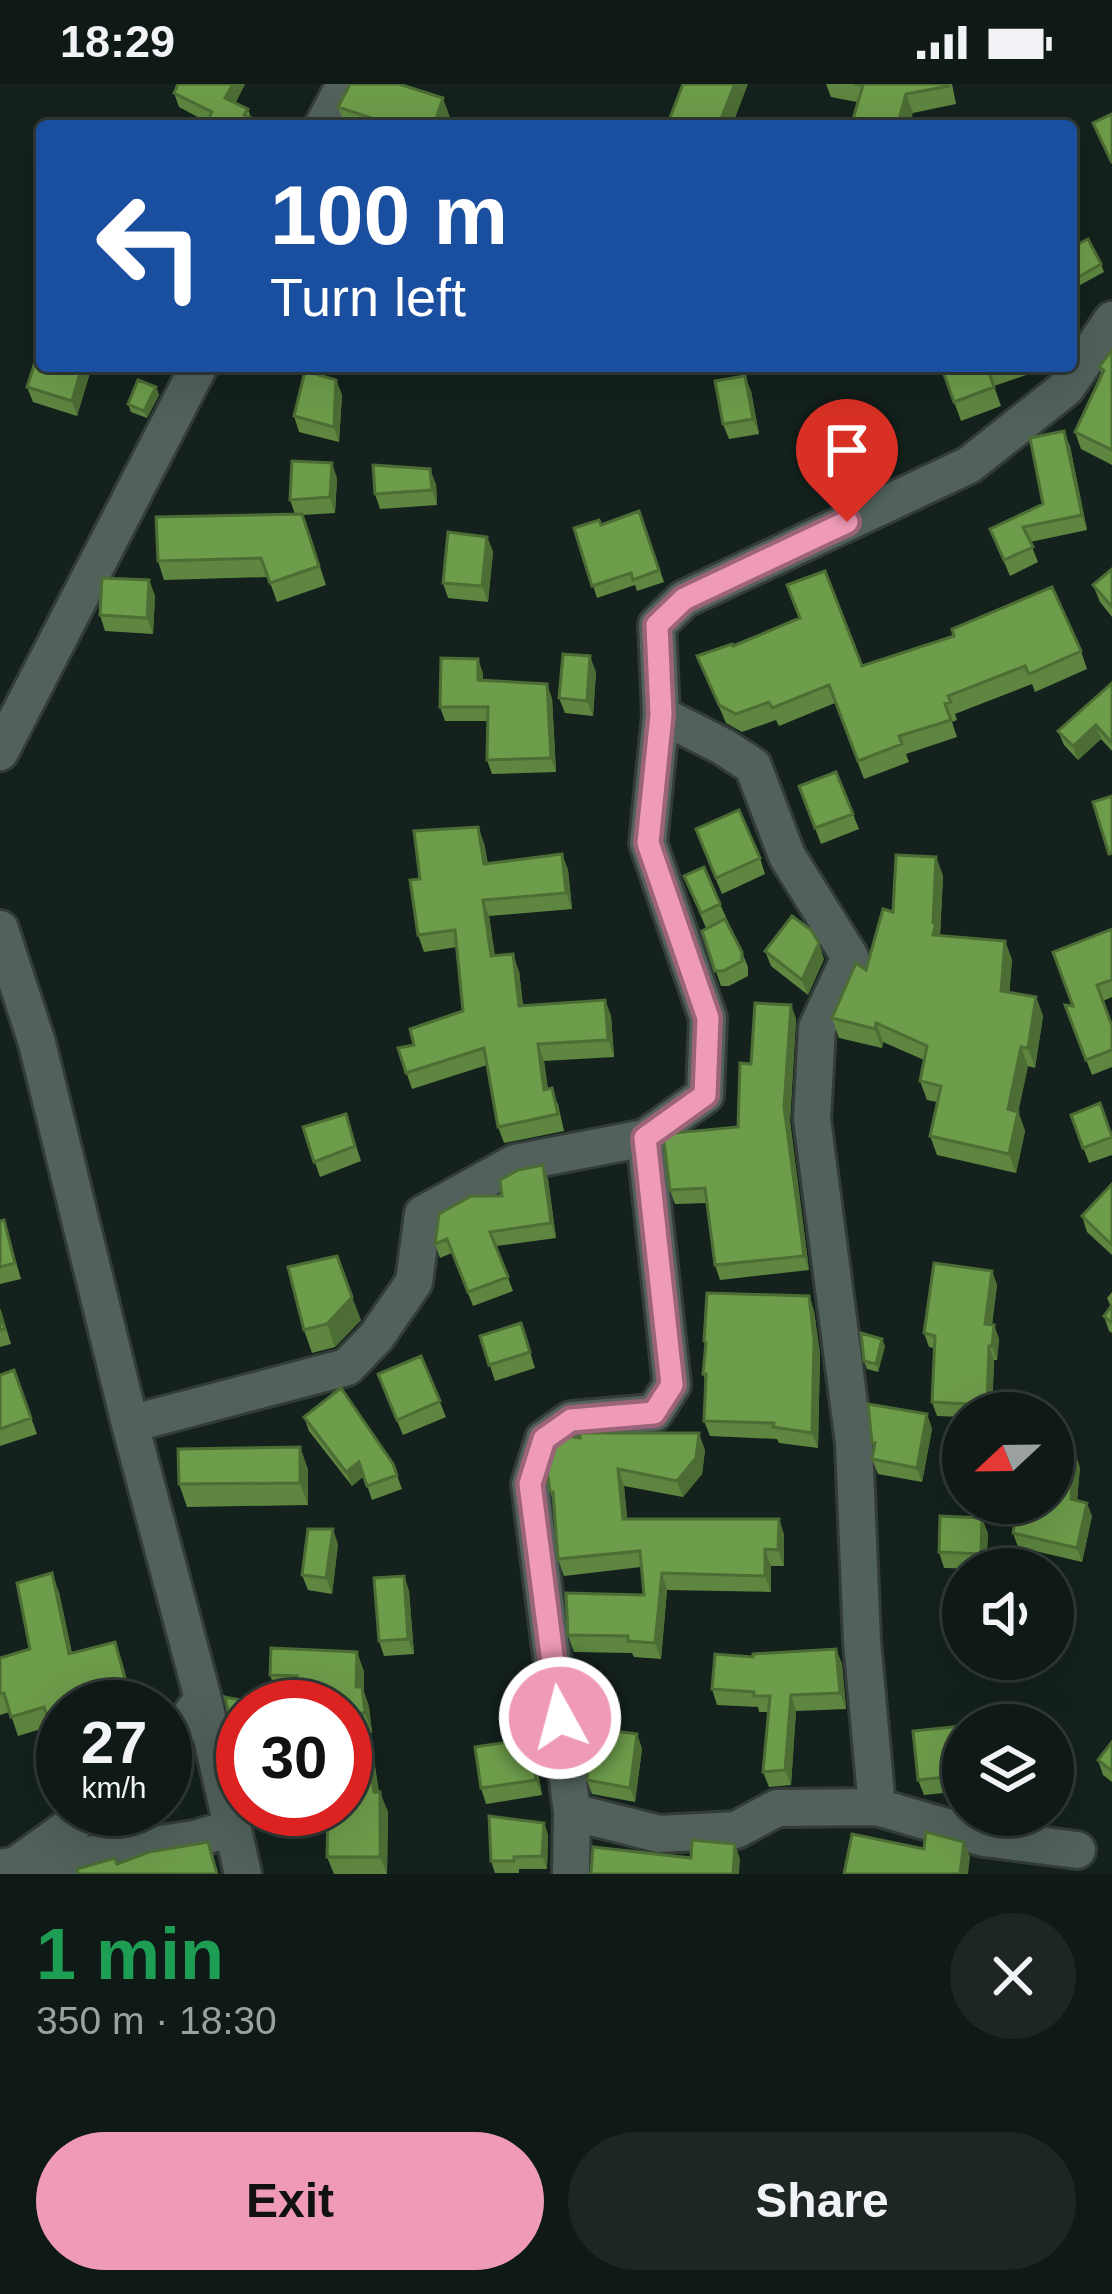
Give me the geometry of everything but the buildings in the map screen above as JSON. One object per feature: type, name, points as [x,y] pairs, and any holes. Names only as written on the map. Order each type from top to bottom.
[{"type":"street","points":[[326,120],[345,84]]},
{"type":"street","points":[[1077,372],[1112,320]]},
{"type":"street","points":[[0,752],[196,372]]},
{"type":"street","points":[[130,1424],[347,1367],[376,1337],[414,1282],[423,1214],[514,1163],[645,1138],[705,1095],[708,1018],[648,843],[661,715],[657,625],[684,599],[969,465],[1066,388],[1077,372]]},
{"type":"street","points":[[661,715],[753,766],[787,856],[850,957],[817,1028],[812,1119],[854,1443],[862,1641],[877,1808]]},
{"type":"street","points":[[0,929],[37,1043],[216,1759]]},
{"type":"street","points":[[571,1874],[572,1812],[530,1484],[544,1439],[571,1420],[654,1413],[672,1385],[645,1138]]},
{"type":"street","points":[[192,1713],[203,1699]]},
{"type":"street","points":[[572,1812],[659,1834],[736,1830],[777,1808],[877,1808],[984,1838],[1077,1850]]},
{"type":"street","points":[[7,1867],[216,1833]]},
{"type":"street","points":[[7,1867],[54,1836]]},
{"type":"street","points":[[233,1836],[243,1874]]},
{"type":"route","points":[[560,1718],[530,1484],[544,1439],[571,1420],[654,1413],[672,1385],[645,1138],[705,1095],[708,1018],[648,843],[661,715],[657,625],[684,599],[847,522]]}]
